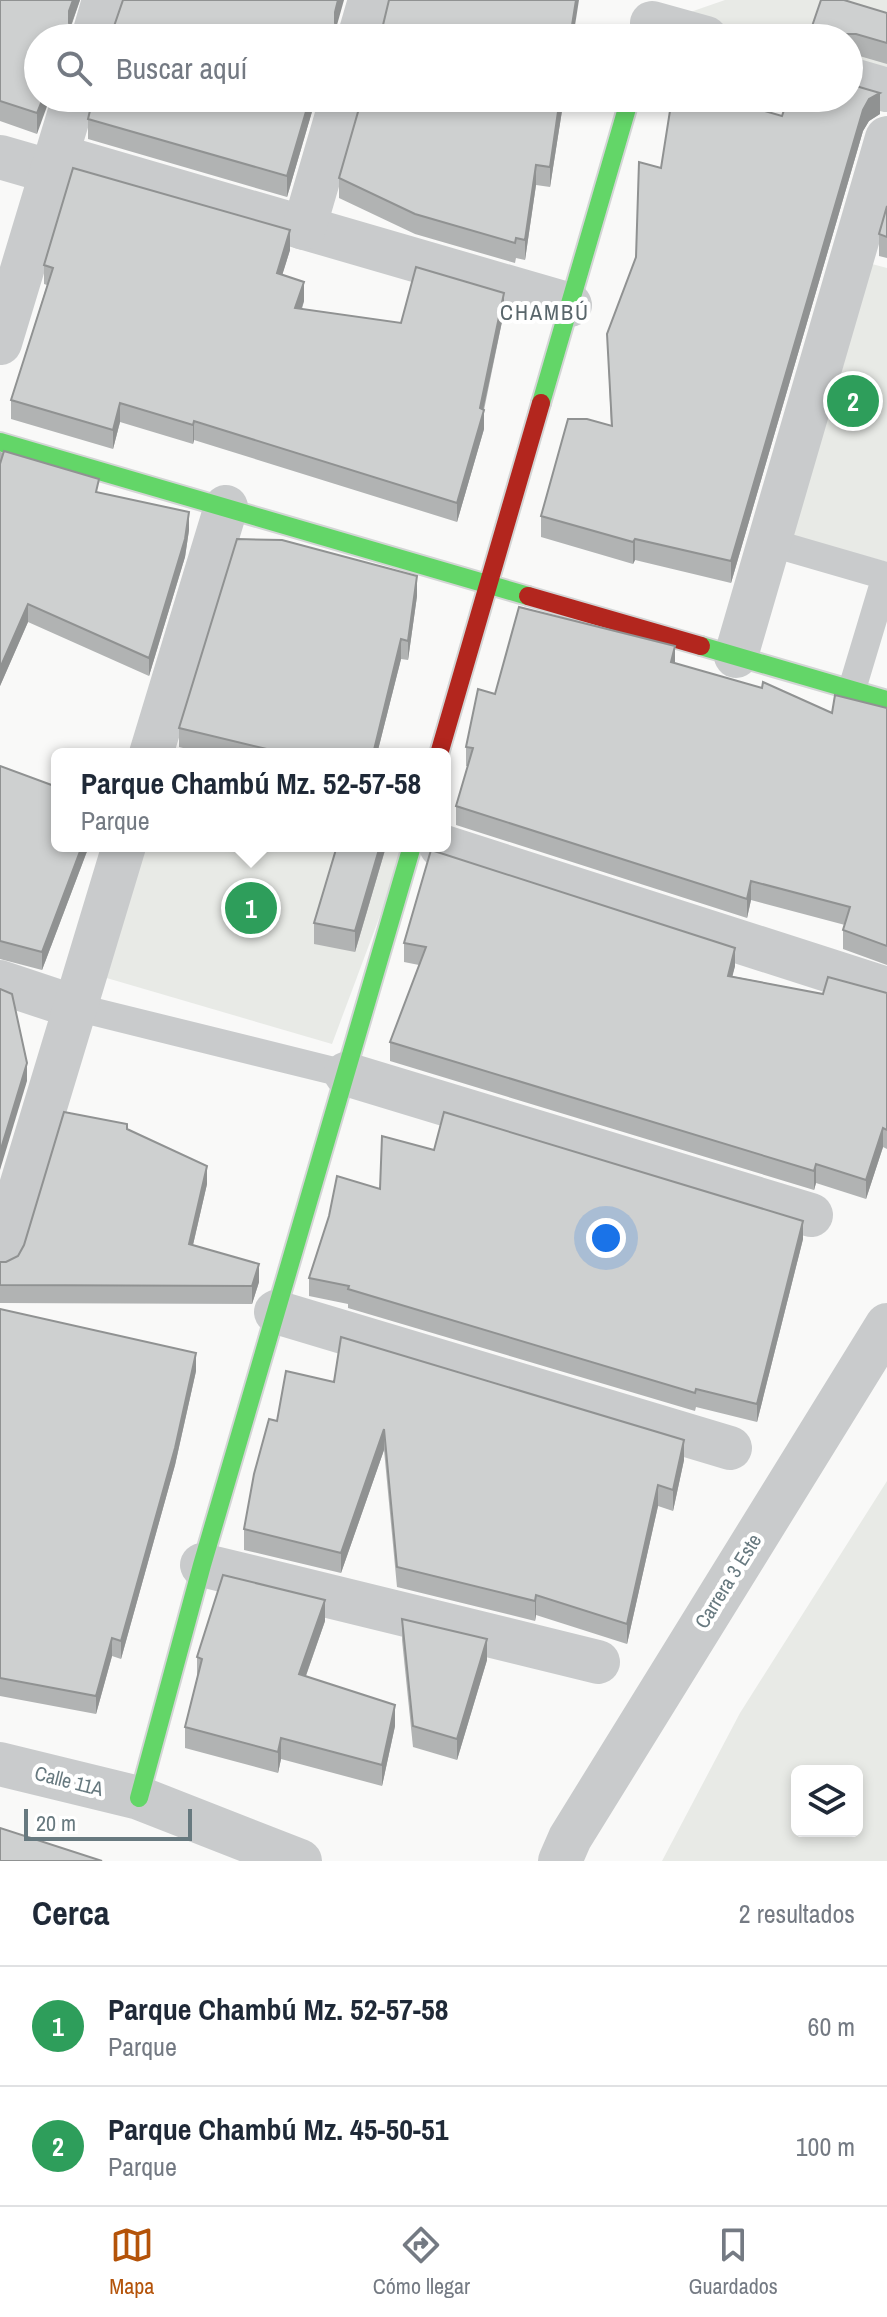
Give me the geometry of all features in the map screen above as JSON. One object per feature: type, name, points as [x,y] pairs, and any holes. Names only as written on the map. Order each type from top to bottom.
[{"type":"street","points":[[97,24],[104,0]]},
{"type":"street","points":[[363,24],[370,0]]},
{"type":"street","points":[[863,83],[887,90]]},
{"type":"street","points":[[0,343],[70,112]]},
{"type":"street","points":[[304,228],[338,112]]},
{"type":"street","points":[[441,748],[626,112]]},
{"type":"street","points":[[736,656],[887,138]]},
{"type":"street","points":[[0,157],[54,164],[304,228],[570,305]]},
{"type":"street","points":[[0,442],[887,700]]},
{"type":"street","points":[[153,748],[226,507]]},
{"type":"street","points":[[451,849],[887,989]]},
{"type":"street","points":[[0,1256],[122,852]]},
{"type":"street","points":[[139,1798],[202,1565],[410,852]]},
{"type":"street","points":[[0,982],[75,1007]]},
{"type":"street","points":[[346,1074],[811,1215]]},
{"type":"street","points":[[276,1312],[730,1448]]},
{"type":"street","name":"Carrera 3 Este","points":[[565,1850],[887,1325]]},
{"type":"street","points":[[202,1565],[598,1662]]},
{"type":"street","name":"Calle 11A","points":[[0,1764],[139,1798],[300,1861]]},
{"type":"street","points":[[530,1861],[565,1850]]},
{"type":"lane","points":[[779,545],[887,576],[852,689]]},
{"type":"lane","points":[[75,1007],[346,1074]]},
{"type":"shaded area","points":[[725,0],[887,0],[887,78],[863,71],[863,24],[694,24],[673,18]]},
{"type":"shaded area","points":[[857,260],[887,268],[887,562],[784,534]]},
{"type":"shaded area","points":[[132,852],[404,852],[332,1044],[93,974]]},
{"type":"shaded area","points":[[887,1481],[887,1861],[662,1861],[740,1713]]},
{"type":"building","points":[[0,0],[73,0],[69,24],[24,24],[24,109],[0,101]]},
{"type":"building","points":[[123,0],[338,0],[335,24],[115,24]]},
{"type":"building","points":[[389,0],[576,0],[572,24],[383,24]]},
{"type":"building","points":[[821,0],[844,0],[887,13],[887,43],[863,36],[863,24],[813,24]]},
{"type":"building","points":[[863,88],[880,93],[869,99],[863,110]]},
{"type":"building","points":[[90,112],[306,112],[287,176],[88,119]]},
{"type":"building","points":[[358,112],[558,112],[550,167],[536,165],[525,240],[516,238],[515,243],[415,214],[339,178]]},
{"type":"building","points":[[670,112],[768,112],[782,116],[783,112],[862,112],[731,561],[635,539],[633,542],[541,516],[568,419],[587,419],[612,426],[607,334],[636,257],[639,162],[661,168]]},
{"type":"building","points":[[73,168],[290,230],[277,273],[304,282],[295,308],[401,323],[416,267],[504,293],[480,408],[484,410],[457,503],[194,421],[193,425],[120,403],[113,430],[11,400],[53,268],[44,265]]},
{"type":"building","points":[[887,206],[887,237],[879,234]]},
{"type":"building","points":[[4,451],[99,479],[96,492],[189,512],[185,539],[149,658],[28,604],[0,668],[0,464]]},
{"type":"building","points":[[237,539],[282,540],[417,576],[408,641],[401,639],[374,748],[263,748],[179,728]]},
{"type":"building","points":[[519,607],[675,646],[671,662],[762,688],[763,682],[832,713],[835,695],[887,708],[887,946],[843,930],[850,907],[751,881],[747,899],[456,806],[473,748],[466,747],[478,689],[495,694]]},
{"type":"building","points":[[0,766],[51,785],[51,852],[80,852],[42,952],[0,941]]},
{"type":"building","points":[[335,852],[378,852],[355,931],[314,923]]},
{"type":"building","points":[[430,852],[437,852],[735,948],[728,976],[823,994],[828,977],[887,993],[887,1130],[883,1128],[866,1180],[816,1164],[814,1171],[390,1042],[426,947],[404,943]]},
{"type":"building","points":[[0,989],[12,994],[27,1063],[0,1152]]},
{"type":"building","points":[[64,1112],[127,1124],[127,1129],[207,1166],[189,1244],[259,1264],[252,1286],[0,1285],[0,1262],[18,1256],[24,1245]]},
{"type":"building","points":[[444,1112],[803,1221],[757,1404],[696,1389],[695,1393],[348,1289],[349,1286],[309,1278],[329,1216],[337,1176],[380,1189],[382,1136],[434,1150]]},
{"type":"building","points":[[0,1309],[196,1353],[175,1448],[121,1641],[112,1638],[96,1696],[0,1678]]},
{"type":"building","points":[[341,1337],[684,1440],[673,1490],[658,1485],[627,1624],[536,1595],[535,1601],[397,1567],[384,1429],[341,1553],[244,1529],[254,1474],[269,1419],[277,1421],[286,1371],[334,1382]]},
{"type":"building","points":[[223,1575],[325,1600],[299,1674],[395,1705],[382,1765],[281,1738],[278,1752],[185,1727],[202,1659],[197,1657]]},
{"type":"building","points":[[402,1619],[487,1639],[457,1739],[413,1726]]},
{"type":"building","points":[[0,1828],[102,1861],[0,1861]]},
{"type":"traffic: fast","points":[[541,403],[626,112]]},
{"type":"traffic: fast","points":[[0,442],[528,596]]},
{"type":"traffic: fast","points":[[701,646],[887,700]]},
{"type":"traffic: fast","points":[[139,1798],[202,1565],[410,852]]},
{"type":"traffic: jam","points":[[441,748],[541,403]]},
{"type":"traffic: jam","points":[[528,596],[701,646]]},
{"type":"place","name":"Parque Chambú Mz. 45-50-51","points":[[853,401]]},
{"type":"place","name":"Parque Chambú Mz. 52-57-58","points":[[251,908]]},
{"type":"district","name":"CHAMBÚ","points":[[545,312]]}]
